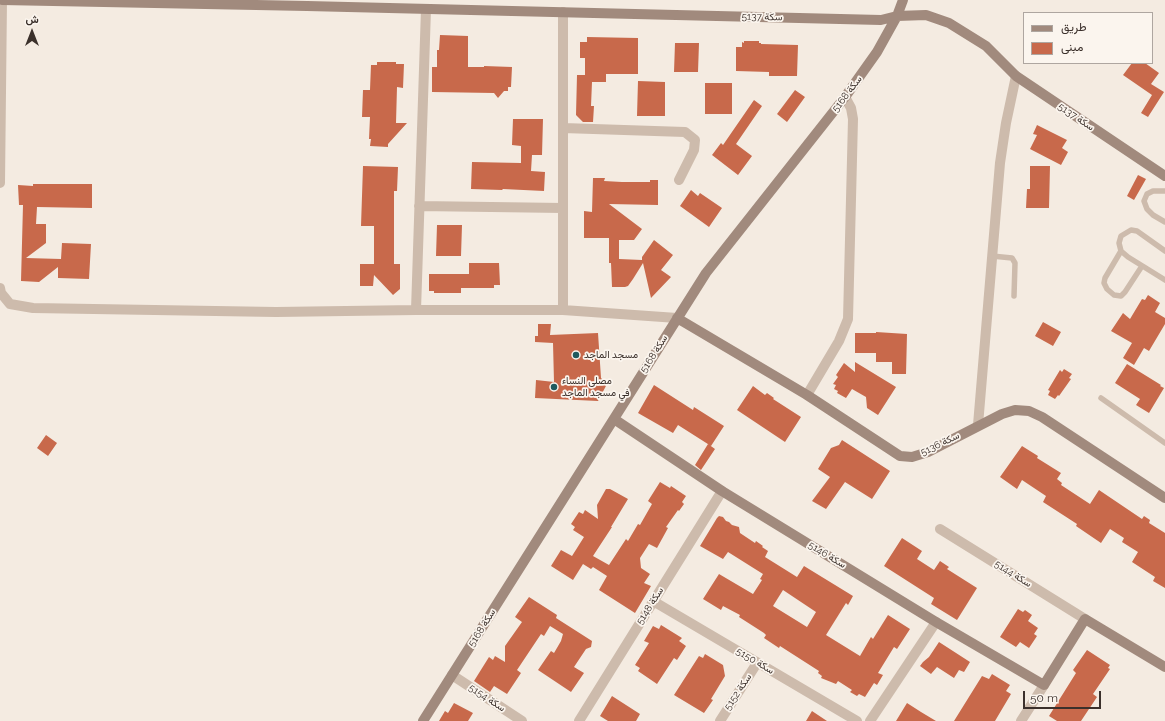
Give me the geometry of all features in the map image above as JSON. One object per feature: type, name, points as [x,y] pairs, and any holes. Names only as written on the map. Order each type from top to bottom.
[{"type":"street","name":"سكة 5137","points":[[1,0],[307,3],[426,9],[881,20],[897,16],[926,15],[949,23],[986,46],[1016,76],[1165,176]]},
{"type":"street","points":[[0,183],[1,0]]},
{"type":"street","name":"سكة 5168","points":[[423,721],[706,273],[845,97],[877,52],[897,16],[903,0]]},
{"type":"street","points":[[416,310],[426,9]]},
{"type":"street","points":[[563,12],[563,310]]},
{"type":"street","points":[[978,425],[1000,163],[1006,123],[1016,76]]},
{"type":"street","points":[[807,395],[839,341],[848,319],[853,118],[851,108],[845,97]]},
{"type":"street","points":[[563,128],[685,132],[695,140],[694,150],[679,180]]},
{"type":"street","points":[[419,206],[563,208]]},
{"type":"street","points":[[0,288],[1,293],[10,304],[32,308],[276,312],[563,310],[677,318]]},
{"type":"street","name":"سكة 5136","points":[[677,318],[807,395],[900,456],[912,457],[928,452],[1002,414],[1015,410],[1029,411],[1042,417],[1165,496]]},
{"type":"street","name":"سكة 5146","points":[[614,419],[722,491],[936,622],[1044,685]]},
{"type":"street","name":"سكة 5148","points":[[579,721],[722,491]]},
{"type":"street","name":"سكة 5144","points":[[940,529],[1165,667]]},
{"type":"street","name":"سكة 5150","points":[[653,601],[857,721]]},
{"type":"street","points":[[1021,721],[1085,619]]},
{"type":"street","points":[[870,721],[936,622]]},
{"type":"street","name":"سكة 5152","points":[[720,721],[757,663]]},
{"type":"street","name":"سكة 5154","points":[[452,675],[522,721]]},
{"type":"lane","points":[[1165,191],[1153,191],[1147,194],[1144,201],[1147,208],[1153,215],[1165,222]]},
{"type":"lane","points":[[1165,250],[1137,231],[1131,230],[1121,236],[1119,243],[1121,251],[1165,280]]},
{"type":"lane","points":[[1121,251],[1105,278],[1104,283],[1106,289],[1114,295],[1121,296],[1125,292],[1142,266]]},
{"type":"lane","points":[[992,256],[1012,258],[1015,263],[1014,296]]},
{"type":"lane","points":[[1101,398],[1165,443]]},
{"type":"building","points":[[440,35],[468,36],[468,67],[512,67],[511,87],[508,87],[508,91],[504,91],[498,98],[494,93],[432,92],[432,67],[437,67],[437,50],[439,50]]},
{"type":"building","points":[[587,37],[638,38],[638,74],[606,74],[606,82],[592,82],[591,106],[594,106],[593,122],[583,122],[576,115],[577,75],[585,75],[585,58],[580,58],[580,42],[587,42]]},
{"type":"building","points":[[744,41],[759,41],[761,44],[798,45],[797,76],[769,76],[769,72],[736,71],[736,47],[742,47],[742,42],[744,43]]},
{"type":"building","points":[[675,43],[699,43],[698,72],[674,72]]},
{"type":"building","points":[[377,62],[396,62],[396,64],[404,64],[403,88],[397,87],[396,123],[407,123],[388,144],[388,147],[370,146],[370,117],[362,117],[363,90],[370,90],[371,65],[377,65]]},
{"type":"building","points":[[1131,64],[1146,64],[1159,73],[1151,84],[1164,92],[1148,117],[1141,113],[1152,95],[1123,75]]},
{"type":"building","points":[[638,81],[665,82],[665,116],[637,116]]},
{"type":"building","points":[[705,83],[732,83],[732,114],[705,114]]},
{"type":"building","points":[[795,90],[805,97],[787,122],[777,114]]},
{"type":"building","points":[[754,100],[762,106],[736,144],[752,156],[738,175],[712,155],[721,143],[723,145]]},
{"type":"building","points":[[513,119],[543,119],[542,155],[532,155],[531,171],[545,172],[544,191],[471,189],[472,162],[521,163],[521,146],[512,145]]},
{"type":"building","points":[[1037,125],[1067,140],[1062,148],[1068,152],[1061,165],[1030,149],[1037,135],[1033,134]]},
{"type":"building","points":[[363,166],[398,167],[397,191],[394,191],[394,264],[400,264],[400,289],[393,295],[374,275],[373,286],[360,286],[360,264],[374,264],[374,226],[361,226]]},
{"type":"building","points":[[1030,166],[1050,166],[1049,208],[1026,208],[1027,189],[1030,189]]},
{"type":"building","points":[[1138,175],[1146,179],[1134,200],[1127,196]]},
{"type":"building","points":[[593,178],[605,178],[604,181],[622,182],[650,182],[650,180],[658,180],[658,205],[609,204],[642,229],[634,240],[619,240],[619,259],[642,260],[642,257],[654,240],[673,255],[661,270],[671,277],[651,298],[643,263],[628,286],[612,287],[611,263],[609,263],[609,238],[584,238],[584,211],[592,212]]},
{"type":"building","points":[[33,184],[92,184],[92,208],[37,207],[36,224],[46,224],[46,243],[26,258],[61,259],[62,243],[91,244],[89,279],[58,278],[58,267],[39,282],[21,281],[23,205],[19,205],[18,185],[33,186]]},
{"type":"building","points":[[691,190],[698,196],[700,193],[722,208],[709,227],[680,206]]},
{"type":"building","points":[[437,225],[462,225],[461,256],[436,256]]},
{"type":"building","points":[[469,263],[499,263],[500,285],[494,285],[494,288],[461,288],[461,293],[434,293],[434,291],[429,291],[429,274],[469,274]]},
{"type":"building","points":[[1148,295],[1160,303],[1155,312],[1165,318],[1165,324],[1149,351],[1144,348],[1134,365],[1123,358],[1132,343],[1111,331],[1123,313],[1130,319],[1142,299],[1145,300]]},
{"type":"building","points":[[1043,322],[1061,332],[1053,346],[1035,336]]},
{"type":"building","points":[[538,324],[551,324],[550,335],[598,333],[601,378],[607,384],[598,401],[535,398],[536,380],[554,382],[553,343],[535,342],[535,336],[538,336]]},
{"type":"building","points":[[876,332],[907,334],[906,374],[892,374],[892,362],[876,362],[876,353],[855,353],[855,333]]},
{"type":"building","points":[[855,362],[896,387],[878,415],[867,408],[866,397],[852,389],[846,398],[837,393],[838,391],[834,389],[836,385],[833,384],[838,377],[836,375],[844,363],[855,372]]},
{"type":"building","points":[[1127,364],[1164,388],[1149,413],[1136,405],[1140,399],[1115,383]]},
{"type":"building","points":[[1064,369],[1072,374],[1069,378],[1071,379],[1059,396],[1058,395],[1055,399],[1048,395],[1050,391],[1048,390],[1060,370],[1062,372]]},
{"type":"building","points":[[654,385],[693,410],[694,407],[724,426],[711,446],[678,425],[673,433],[638,413]]},
{"type":"building","points":[[753,386],[765,395],[767,393],[774,398],[773,399],[801,417],[785,442],[737,410]]},
{"type":"building","points":[[46,435],[57,443],[48,456],[37,448]]},
{"type":"building","points":[[842,440],[890,471],[872,499],[845,482],[826,509],[812,501],[830,477],[818,469],[831,448],[839,445]]},
{"type":"building","points":[[708,444],[715,449],[701,470],[695,465]]},
{"type":"building","points":[[1022,446],[1038,456],[1037,458],[1061,473],[1057,479],[1062,483],[1061,485],[1090,504],[1099,490],[1142,519],[1144,516],[1150,520],[1149,523],[1165,533],[1165,588],[1153,581],[1155,577],[1132,562],[1138,552],[1122,542],[1124,538],[1110,529],[1101,543],[1076,526],[1077,524],[1043,502],[1046,496],[1022,480],[1017,489],[1000,477]]},
{"type":"building","points":[[660,482],[670,488],[671,486],[686,496],[682,502],[684,504],[666,527],[668,528],[657,548],[649,544],[640,558],[641,568],[650,574],[644,583],[651,586],[635,613],[599,590],[607,576],[593,567],[591,569],[583,564],[573,580],[551,566],[561,550],[572,556],[584,537],[573,530],[575,527],[571,524],[579,512],[583,514],[585,510],[598,519],[597,505],[606,489],[610,489],[628,499],[593,556],[609,565],[626,539],[628,541],[638,524],[640,525],[652,504],[648,501]]},
{"type":"building","points":[[719,516],[723,517],[732,525],[739,527],[740,533],[755,543],[756,541],[768,551],[765,557],[797,577],[804,566],[853,596],[848,605],[846,603],[826,635],[860,656],[871,637],[873,639],[888,615],[910,629],[897,649],[894,647],[878,673],[883,675],[877,685],[874,683],[865,697],[859,694],[857,696],[850,692],[852,690],[838,681],[836,684],[821,678],[822,676],[818,673],[819,671],[780,646],[779,648],[764,638],[766,635],[764,633],[739,617],[740,615],[723,606],[721,610],[703,599],[719,574],[753,594],[762,580],[760,579],[763,574],[728,552],[723,559],[700,546]],"holes":[[[783,590],[816,612],[807,627],[773,606]]]},
{"type":"building","points":[[902,538],[922,551],[917,559],[934,570],[940,561],[949,567],[947,569],[977,588],[957,620],[931,604],[934,598],[884,566]]},
{"type":"building","points":[[529,597],[557,615],[556,618],[592,641],[591,647],[586,649],[574,667],[584,673],[571,692],[538,670],[551,651],[554,653],[563,634],[550,626],[544,636],[541,634],[517,670],[521,673],[507,694],[494,686],[490,692],[474,681],[489,657],[493,660],[495,656],[505,662],[505,646],[522,622],[515,617]]},
{"type":"building","points":[[1018,609],[1023,612],[1025,610],[1032,615],[1028,621],[1038,628],[1034,634],[1037,636],[1029,648],[1020,642],[1016,647],[1000,637]]},
{"type":"building","points":[[661,625],[682,638],[679,641],[686,646],[677,660],[674,658],[657,684],[638,671],[640,668],[635,665],[649,643],[644,641],[653,626],[659,629]]},
{"type":"building","points":[[939,642],[970,662],[964,672],[959,670],[954,678],[937,667],[931,674],[920,666],[929,657]]},
{"type":"building","points":[[1087,650],[1110,665],[1108,668],[1110,669],[1093,694],[1097,697],[1081,721],[1057,721],[1049,716],[1076,673],[1073,670]]},
{"type":"building","points":[[705,654],[723,665],[725,676],[711,699],[713,700],[704,713],[674,695],[699,656],[703,658]]},
{"type":"building","points":[[992,674],[1010,685],[1006,691],[1011,694],[995,721],[954,721],[982,676],[989,679]]},
{"type":"building","points":[[612,696],[640,714],[636,721],[608,721],[600,716]]},
{"type":"building","points":[[454,703],[473,713],[468,721],[439,721],[445,711],[448,713]]},
{"type":"building","points":[[907,703],[921,712],[936,721],[896,721]]},
{"type":"building","points":[[812,711],[827,721],[806,721]]},
{"type":"place","name":"مسجد الماجد","points":[[576,355]]},
{"type":"place","name":"مصلى النساء في مسجد الماجد","points":[[554,387]]}]
